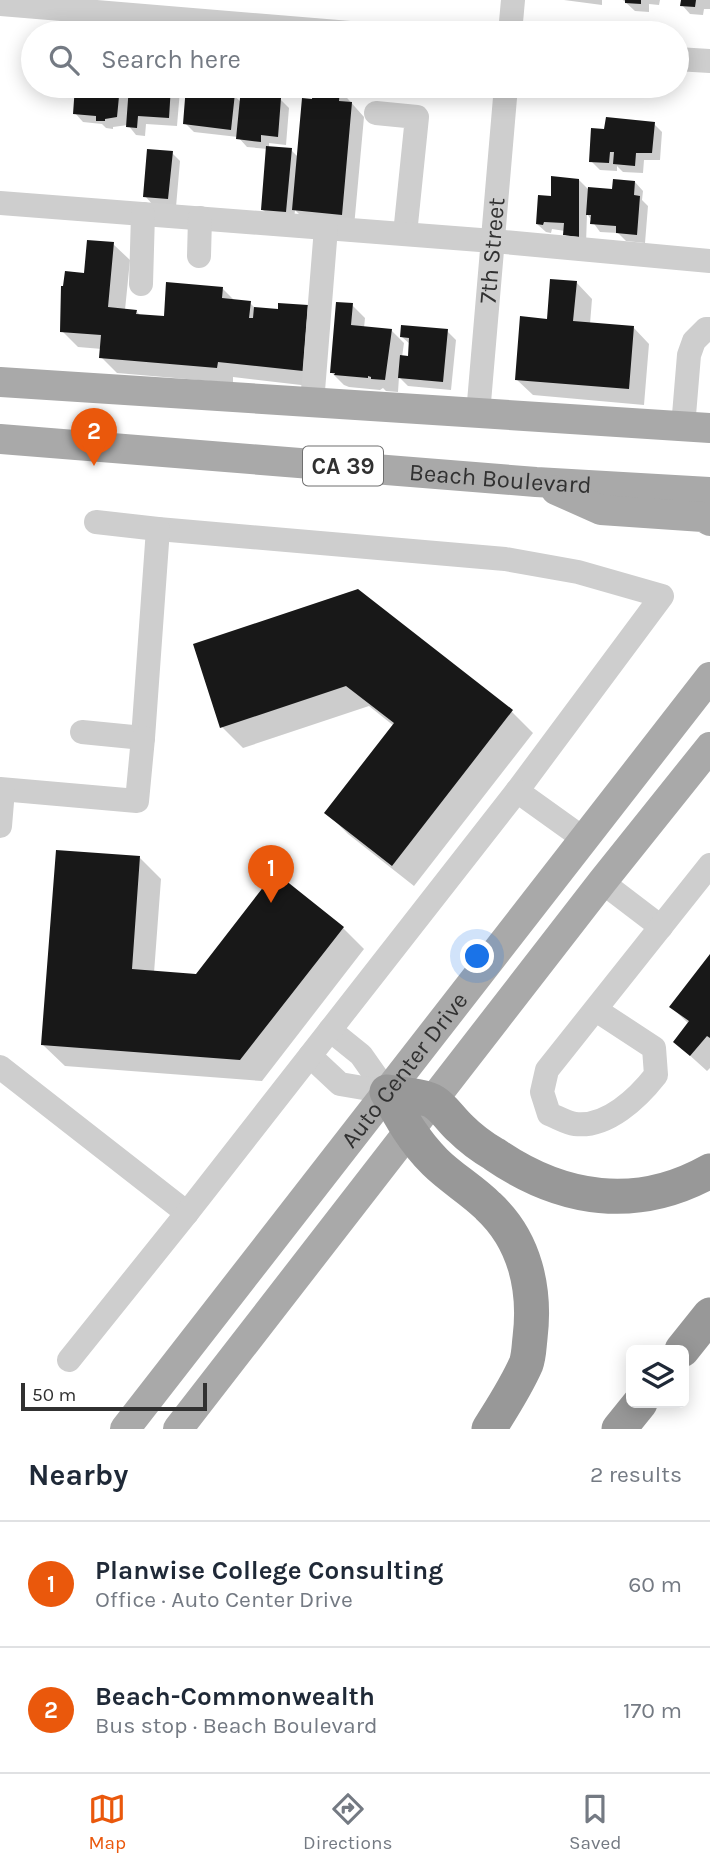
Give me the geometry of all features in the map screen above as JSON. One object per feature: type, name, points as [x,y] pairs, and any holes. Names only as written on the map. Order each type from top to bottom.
[{"type":"highway","points":[[387,1092],[433,1101],[461,1130],[495,1155],[541,1182],[582,1195],[634,1197],[687,1183],[710,1171]]},
{"type":"highway","points":[[387,1092],[408,1132],[436,1163],[489,1206],[509,1229],[523,1255],[531,1295],[532,1322],[527,1361],[511,1394],[489,1429]]},
{"type":"highway","points":[[686,1345],[710,1314]]},
{"type":"highway","points":[[619,1429],[636,1408]]},
{"type":"main road","points":[[0,382],[696,428]]},
{"type":"main road","name":"Beach Boulevard","points":[[0,439],[536,482],[710,492]]},
{"type":"main road","points":[[536,482],[601,509],[703,517],[710,521]]},
{"type":"main road","name":"Auto Center Drive","points":[[125,1429],[710,677]]},
{"type":"main road","points":[[602,883],[595,871],[602,848],[683,743],[687,724],[681,714]]},
{"type":"main road","name":"Auto Center Drive","points":[[178,1429],[710,747]]},
{"type":"street","points":[[511,21],[513,0]]},
{"type":"street","points":[[0,4],[150,8],[254,21]]},
{"type":"street","points":[[689,60],[710,61]]},
{"type":"street","name":"7th Street","points":[[478,414],[505,98]]},
{"type":"street","points":[[376,113],[417,117],[405,234]]},
{"type":"street","points":[[0,203],[493,241],[710,261]]},
{"type":"street","points":[[141,284],[143,214]]},
{"type":"street","points":[[199,256],[200,218]]},
{"type":"street","points":[[312,402],[326,228]]},
{"type":"street","points":[[696,428],[689,355],[694,341],[706,329],[710,329]]},
{"type":"street","points":[[69,1360],[517,790],[662,596],[578,572],[505,559],[96,522]]},
{"type":"street","points":[[0,826],[1,789],[137,801],[158,529]]},
{"type":"street","points":[[82,732],[143,738]]},
{"type":"street","points":[[517,790],[583,839]]},
{"type":"street","points":[[596,1010],[654,1048],[656,1075],[642,1094],[604,1120],[575,1124],[550,1114],[542,1092],[547,1070],[710,865]]},
{"type":"street","points":[[602,883],[661,927]]},
{"type":"street","points":[[330,1030],[361,1055],[387,1092]]},
{"type":"street","points":[[310,1056],[340,1084],[387,1092]]},
{"type":"street","points":[[0,1068],[187,1213]]},
{"type":"building","points":[[625,0],[641,0],[641,4],[625,3]]},
{"type":"building","points":[[681,0],[696,0],[695,7],[680,6]]},
{"type":"building","points":[[74,98],[119,98],[117,117],[96,121],[96,116],[73,114]]},
{"type":"building","points":[[128,98],[170,98],[169,118],[138,116],[137,128],[126,127]]},
{"type":"building","points":[[185,98],[234,98],[231,130],[183,124]]},
{"type":"building","points":[[240,98],[281,98],[278,137],[261,135],[261,142],[236,139]]},
{"type":"building","points":[[302,98],[339,98],[339,101],[352,102],[342,215],[292,210]]},
{"type":"building","points":[[606,117],[655,122],[652,153],[636,153],[635,166],[613,164],[614,152],[610,152],[609,163],[589,162],[591,128],[604,129]]},
{"type":"building","points":[[266,146],[292,148],[286,212],[261,210]]},
{"type":"building","points":[[147,149],[173,151],[168,199],[143,197]]},
{"type":"building","points":[[551,176],[579,179],[579,237],[563,235],[564,223],[536,224],[538,195],[551,196]]},
{"type":"building","points":[[613,179],[635,181],[634,195],[640,196],[637,235],[616,233],[616,226],[590,224],[591,215],[586,215],[588,187],[612,189]]},
{"type":"building","points":[[87,240],[114,242],[108,307],[137,310],[136,314],[164,316],[166,282],[223,287],[222,298],[251,301],[249,318],[253,318],[254,307],[278,309],[278,303],[308,305],[303,371],[218,362],[217,368],[99,358],[101,335],[60,332],[61,286],[65,271],[84,273]]},
{"type":"building","points":[[550,279],[577,281],[573,321],[634,326],[629,389],[515,380],[520,316],[547,319]]},
{"type":"building","points":[[336,302],[353,303],[351,325],[392,329],[385,380],[330,373]]},
{"type":"building","points":[[401,325],[448,329],[443,382],[398,378],[400,355],[408,356],[409,338],[400,337]]},
{"type":"building","points":[[358,589],[513,710],[392,866],[324,813],[394,723],[346,686],[220,728],[193,644]]},
{"type":"building","points":[[56,850],[140,856],[132,969],[196,974],[275,872],[344,927],[240,1060],[41,1045]]},
{"type":"building","points":[[710,954],[710,1038],[707,1036],[690,1056],[673,1042],[689,1021],[669,1007]]},
{"type":"place","name":"Beach-Commonwealth","points":[[94,466]]},
{"type":"place","name":"Planwise College Consulting","points":[[271,903]]}]
